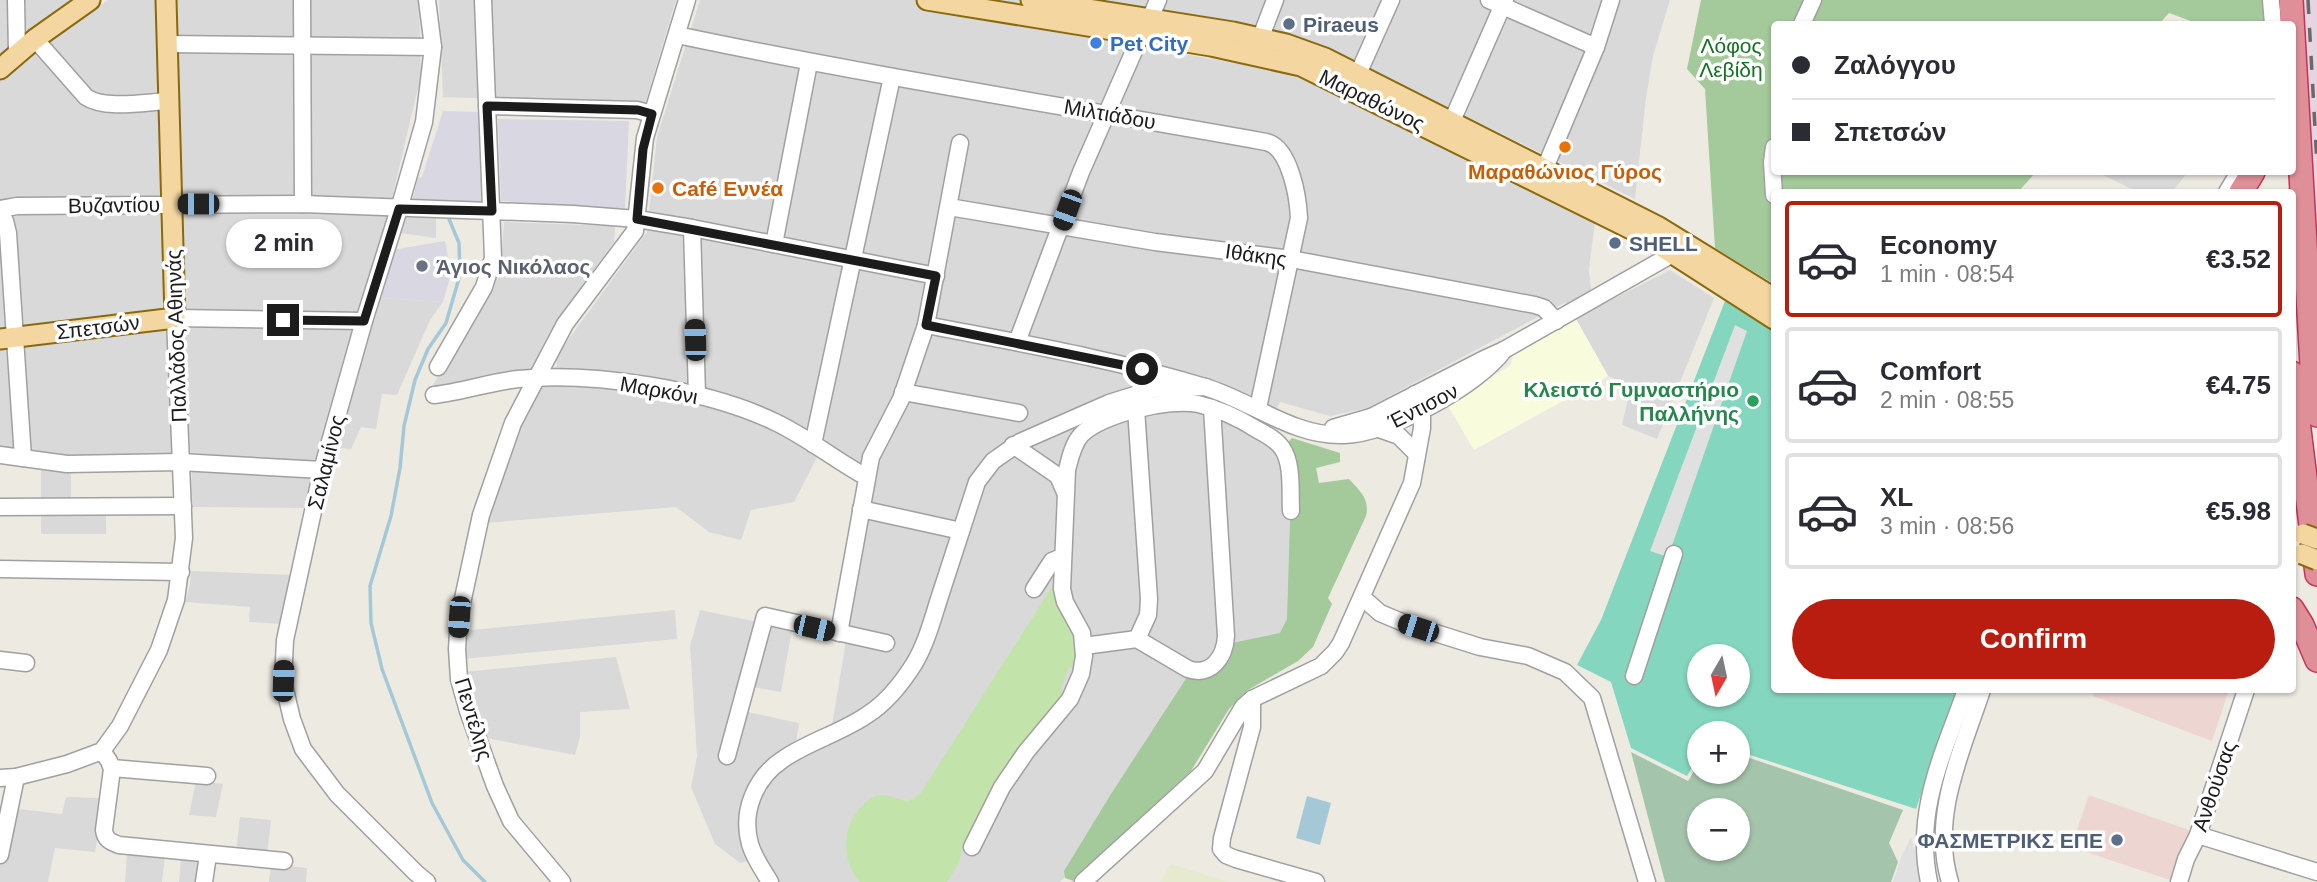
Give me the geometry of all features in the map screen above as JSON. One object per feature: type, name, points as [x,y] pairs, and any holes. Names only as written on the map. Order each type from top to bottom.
[{"type":"highway","points":[[2284,0],[2284,21]]},
{"type":"highway","points":[[2291,0],[2292,21]]},
{"type":"highway","points":[[2296,87],[2317,415]]},
{"type":"highway","points":[[2296,405],[2317,574]]},
{"type":"highway","points":[[2296,616],[2317,660]]},
{"type":"main road","points":[[0,69],[35,39],[90,0]]},
{"type":"main road","name":"Παλλάδος Αθιηνάς","points":[[166,0],[175,318]]},
{"type":"main road","name":"Μαραθώνος","points":[[927,0],[1145,27],[1257,46],[1305,50],[1358,74],[1659,227],[1681,250],[1771,316]]},
{"type":"main road","name":"Μαραθώνος","points":[[1040,1],[1145,27]]},
{"type":"main road","name":"Μαραθώνος","points":[[1257,46],[1286,61],[1320,73],[1771,296]]},
{"type":"main road","name":"Σπετσών","points":[[7,338],[175,318]]},
{"type":"street","points":[[16,0],[17,53]]},
{"type":"street","points":[[302,0],[303,204]]},
{"type":"street","name":"Σαλαμίνος","points":[[427,0],[433,47],[424,122],[322,470],[285,640],[283,681],[303,749],[337,794],[427,882]]},
{"type":"street","points":[[438,367],[481,293],[489,276],[493,254],[483,0]]},
{"type":"street","points":[[637,219],[643,149],[687,0]]},
{"type":"street","points":[[1017,342],[1106,113],[1158,0]]},
{"type":"street","points":[[1257,46],[1275,0]]},
{"type":"street","points":[[1358,74],[1391,0]]},
{"type":"street","points":[[1545,168],[1596,47],[1611,0]]},
{"type":"street","points":[[1803,21],[1813,0]]},
{"type":"street","points":[[2272,0],[2273,21]]},
{"type":"street","points":[[1452,121],[1499,2],[1596,47]]},
{"type":"street","name":"Μιλτιάδου","points":[[677,35],[809,63],[1106,113],[1276,145],[1284,157],[1298,202],[1298,226],[1258,408]]},
{"type":"street","points":[[35,39],[86,97],[93,101],[112,104],[169,101]]},
{"type":"street","points":[[167,44],[433,47]]},
{"type":"street","points":[[774,244],[809,63]]},
{"type":"street","points":[[813,444],[892,77]]},
{"type":"street","points":[[487,106],[638,110],[652,114]]},
{"type":"street","points":[[839,633],[866,478],[874,449],[903,392],[926,325],[960,143]]},
{"type":"street","name":"Βυζαντίου","points":[[0,211],[17,206],[303,204],[573,214],[637,219],[692,228],[936,276]]},
{"type":"street","name":"Ιθάκης","points":[[949,207],[1060,227],[1291,259],[1535,304],[1544,308],[1556,321]]},
{"type":"street","points":[[0,211],[8,233],[7,338],[23,458]]},
{"type":"street","name":"Πεντέλης","points":[[562,882],[511,821],[495,786],[459,679],[459,617],[481,515],[502,451],[535,379],[565,324],[635,231],[637,219]]},
{"type":"street","points":[[692,228],[697,395]]},
{"type":"street","name":"Έντισον","points":[[1293,426],[1345,426],[1371,418],[1504,351],[1681,250]]},
{"type":"street","name":"Σπετσών","points":[[175,318],[364,321]]},
{"type":"street","name":"Παλλάδος Αθιηνάς","points":[[102,751],[120,726],[159,650],[176,600],[181,572],[184,538],[175,318]]},
{"type":"street","name":"Έντισον","points":[[926,325],[1142,369],[1224,393],[1293,426],[1327,435],[1378,429],[1416,413],[1478,377],[1494,364],[1504,351]]},
{"type":"street","name":"Μαρκόνι","points":[[434,395],[535,379],[623,383],[697,395],[783,426],[866,478]]},
{"type":"street","points":[[770,882],[754,855],[748,833],[748,814],[757,788],[766,774],[784,758],[833,735],[869,714],[894,690],[914,664],[926,637],[977,482],[983,473],[998,456],[1020,442],[1109,403],[1167,387],[1206,387]]},
{"type":"street","points":[[903,392],[1019,413]]},
{"type":"street","points":[[1083,882],[1205,771],[1242,708],[1252,699],[1328,660],[1340,643],[1409,489],[1417,454],[1413,442],[1416,413],[1411,396]]},
{"type":"street","points":[[972,847],[1014,768],[1075,689],[1083,664],[1084,646],[1080,628],[1063,596],[1062,557],[1065,492],[1070,457],[1081,435],[1096,425],[1136,409],[1168,402],[1212,408],[1233,415],[1283,449],[1288,464],[1291,511]]},
{"type":"street","points":[[1084,646],[1137,639],[1196,671],[1212,667],[1225,648],[1212,408]]},
{"type":"street","points":[[1136,409],[1149,599],[1148,615],[1137,639]]},
{"type":"street","points":[[1378,429],[1399,436],[1417,454]]},
{"type":"street","points":[[1020,442],[1068,470]]},
{"type":"street","points":[[1020,442],[1058,476],[1065,492]]},
{"type":"street","points":[[0,455],[67,464],[180,462],[322,470]]},
{"type":"street","points":[[0,507],[183,506]]},
{"type":"street","points":[[861,509],[961,531]]},
{"type":"street","points":[[1634,676],[1674,554]]},
{"type":"street","points":[[1034,589],[1052,561],[1062,557]]},
{"type":"street","points":[[0,569],[181,572]]},
{"type":"street","points":[[1362,597],[1380,613],[1404,623],[1480,647],[1528,656],[1565,672],[1592,698],[1647,882]]},
{"type":"street","points":[[727,756],[765,616],[886,643]]},
{"type":"street","points":[[0,660],[26,663]]},
{"type":"street","points":[[1929,882],[1924,844],[1926,809],[1965,693]]},
{"type":"street","points":[[1950,882],[1945,859],[1945,808],[1949,788],[1981,693]]},
{"type":"street","name":"Ανθούσας","points":[[2179,882],[2186,859],[2198,835],[2245,693]]},
{"type":"street","points":[[1252,699],[1252,727],[1221,849],[1231,858],[1316,882]]},
{"type":"street","points":[[0,855],[8,777],[89,757],[102,751],[112,768],[104,827],[106,838],[119,845],[284,861]]},
{"type":"street","points":[[112,768],[207,776]]},
{"type":"street","points":[[2198,835],[2317,872]]},
{"type":"street","points":[[204,882],[208,855]]},
{"type":"shaded area","points":[[0,0],[73,0],[0,54]]},
{"type":"shaded area","points":[[108,0],[419,0],[421,75],[389,211],[436,212],[436,238],[385,231],[365,297],[443,302],[430,320],[397,395],[382,394],[376,429],[361,427],[351,449],[319,446],[307,508],[191,507],[192,456],[71,459],[71,511],[106,511],[106,534],[41,534],[41,452],[0,447],[0,77]]},
{"type":"shaded area","points":[[439,0],[676,0],[645,104],[443,97]]},
{"type":"shaded area","points":[[700,0],[1039,0],[1030,28],[1284,71],[1303,77],[1595,221],[1589,269],[1591,291],[1601,305],[1670,270],[1714,298],[1657,439],[1622,425],[1631,386],[1608,376],[1566,302],[1367,408],[1330,416],[1280,402],[1262,438],[1284,458],[1290,521],[1293,628],[1060,882],[776,882],[761,858],[740,863],[715,844],[691,787],[697,756],[690,646],[700,610],[792,629],[781,692],[741,685],[734,709],[799,723],[796,744],[832,725],[874,473],[824,444],[794,502],[751,510],[741,540],[709,532],[676,507],[485,523],[503,463],[537,386],[556,385],[557,355],[647,232],[657,137]]},
{"type":"shaded area","points":[[1089,0],[1670,0],[1653,56],[1635,199],[1315,45]]},
{"type":"shaded area","points":[[2301,0],[2317,0],[2317,258]]},
{"type":"shaded area","points":[[443,111],[481,112],[484,199],[475,205],[412,201]]},
{"type":"shaded area","points":[[498,119],[629,121],[625,209],[501,201]]},
{"type":"shaded area","points":[[2103,175],[2186,175],[2174,189],[2132,189]]},
{"type":"shaded area","points":[[504,222],[615,226],[614,242],[550,331],[530,371],[433,385],[495,282]]},
{"type":"shaded area","points":[[445,241],[451,274],[443,302],[380,298],[392,250]]},
{"type":"shaded area","points":[[1575,317],[1608,376],[1474,450],[1447,404],[1511,365],[1513,352]]},
{"type":"shaded area","points":[[1735,325],[1747,331],[1668,557],[1650,551]]},
{"type":"shaded area","points":[[191,571],[294,575],[283,624],[249,622],[250,607],[185,602]]},
{"type":"shaded area","points":[[675,610],[677,639],[462,659],[462,631]]},
{"type":"shaded area","points":[[616,657],[630,709],[580,712],[580,737],[575,755],[486,738],[464,672]]},
{"type":"shaded area","points":[[2094,693],[2228,693],[2212,741],[2093,696]]},
{"type":"shaded area","points":[[1631,752],[1687,780],[1687,784],[1750,784],[1750,758],[1903,810],[1889,843],[1898,862],[1891,882],[1665,882]]},
{"type":"shaded area","points":[[196,781],[223,784],[216,817],[189,815]]},
{"type":"shaded area","points":[[2089,795],[2189,830],[2173,881],[2071,847]]},
{"type":"shaded area","points":[[66,797],[104,798],[95,852],[55,848],[48,882],[0,882],[0,807],[62,814]]},
{"type":"shaded area","points":[[240,817],[271,820],[267,855],[236,853]]},
{"type":"shaded area","points":[[1911,837],[1923,882],[1893,882],[1902,855]]},
{"type":"shaded area","points":[[127,853],[165,856],[162,882],[125,882]]},
{"type":"shaded area","points":[[181,858],[202,860],[199,882],[179,882]]},
{"type":"shaded area","points":[[271,864],[307,868],[306,882],[269,882]]},
{"type":"shaded area","points":[[1171,864],[1229,882],[1160,882]]},
{"type":"green space","name":"Λόφος Λεβίδη","points":[[1701,0],[2267,0],[2268,21],[2191,21],[2169,13],[2162,21],[1771,21],[1771,175],[2033,175],[2021,189],[1771,189],[1771,282],[1715,248],[1705,89],[1687,69]]},
{"type":"green space","points":[[1725,301],[1771,325],[1771,693],[1956,693],[1916,809],[1750,755],[1750,721],[1687,721],[1687,776],[1631,748],[1611,682],[1577,665],[1601,620]]},
{"type":"green space","points":[[1292,438],[1340,453],[1340,462],[1316,468],[1319,483],[1349,479],[1367,505],[1366,516],[1328,598],[1332,604],[1313,647],[1298,661],[1248,690],[1229,709],[1191,771],[1073,881],[1065,878],[1064,871],[1189,674],[1232,643],[1280,633],[1287,619],[1290,521],[1297,512],[1288,442]]},
{"type":"green space","points":[[1055,582],[1077,628],[1077,668],[1069,667],[1061,689],[1067,694],[978,814],[966,844],[963,844],[959,863],[947,882],[860,882],[849,864],[846,844],[847,833],[855,814],[875,796],[887,795],[908,801],[920,794]]},
{"type":"water","points":[[1307,796],[1331,803],[1320,845],[1296,838]]},
{"type":"waterway","points":[[449,219],[459,243],[460,275],[446,323],[428,349],[415,380],[404,426],[391,516],[370,586],[371,623],[382,669],[432,803],[463,860],[485,882]]},
{"type":"railway","points":[[2308,0],[2317,165]]},
{"type":"place","name":"Piraeus","points":[[1289,24]]},
{"type":"place","name":"Pet City","points":[[1096,43]]},
{"type":"place","name":"Μαραθώνιος Γύρος","points":[[1565,147]]},
{"type":"place","name":"Café Εννέα","points":[[658,188]]},
{"type":"place","name":"SHELL","points":[[1615,243]]},
{"type":"place","name":"Άγιος Νικόλαος","points":[[422,266]]},
{"type":"place","name":"Κλειστό Γυμναστήριο Παλλήνης","points":[[1753,401]]},
{"type":"place","name":"ΦΑΣΜΕΤΡΙΚΣ ΕΠΕ","points":[[2117,840]]},
{"type":"route","points":[[283,320],[364,321],[399,209],[492,211],[487,106],[638,110],[652,114],[643,149],[637,219],[936,276],[926,325],[1142,369]]}]
